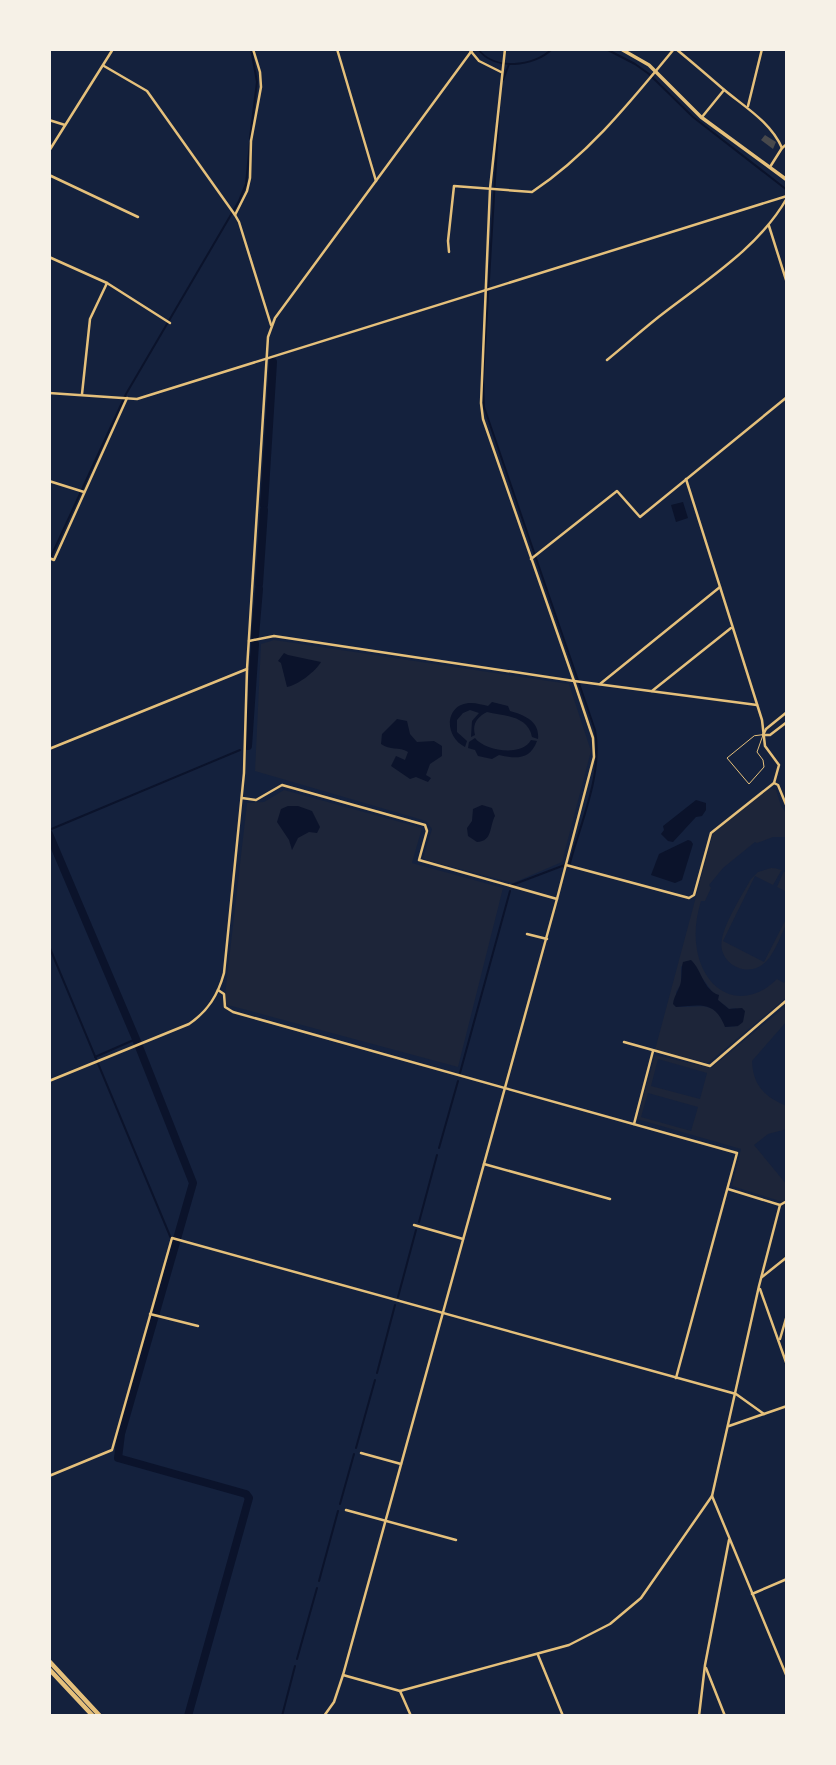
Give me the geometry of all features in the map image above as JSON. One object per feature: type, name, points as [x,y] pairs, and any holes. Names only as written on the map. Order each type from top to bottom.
[{"type":"highway","points":[[49,1661],[100,1716]]},
{"type":"highway","points":[[49,1668],[93,1716]]},
{"type":"main road","points":[[621,49],[701,117],[787,180]]},
{"type":"street","points":[[49,151],[113,49]]},
{"type":"street","points":[[235,215],[247,191],[250,178],[251,141],[261,87],[260,72],[253,49]]},
{"type":"street","points":[[337,49],[376,181]]},
{"type":"street","points":[[324,1716],[334,1702],[343,1675],[593,768],[595,748],[574,681],[483,419],[481,381],[486,290],[501,72],[505,49]]},
{"type":"street","points":[[449,252],[453,186],[525,193],[537,189],[609,128],[675,49],[724,90],[748,106],[782,148]]},
{"type":"street","points":[[748,106],[762,49]]},
{"type":"street","points":[[271,325],[471,50],[479,61],[501,72]]},
{"type":"street","points":[[49,1081],[189,1024],[211,1003],[223,973],[242,799],[266,358],[271,325],[235,215],[145,88],[104,66]]},
{"type":"street","points":[[701,117],[724,90]]},
{"type":"street","points":[[49,121],[65,125]]},
{"type":"street","points":[[770,167],[787,144]]},
{"type":"street","points":[[49,175],[138,217]]},
{"type":"street","points":[[49,393],[137,399],[787,197]]},
{"type":"street","points":[[607,360],[642,329],[717,272],[769,226],[787,197]]},
{"type":"street","points":[[769,226],[787,283]]},
{"type":"street","points":[[49,257],[107,283],[170,323]]},
{"type":"street","points":[[82,394],[90,319],[107,283]]},
{"type":"street","points":[[531,559],[617,491],[640,517],[787,397]]},
{"type":"street","points":[[49,558],[54,560],[127,398]]},
{"type":"street","points":[[566,865],[692,897],[711,833],[774,783],[779,765],[765,746],[757,705],[686,479]]},
{"type":"street","points":[[49,481],[84,492]]},
{"type":"street","points":[[600,684],[720,587]]},
{"type":"street","points":[[652,691],[732,627]]},
{"type":"street","points":[[249,640],[274,636],[574,681],[757,705]]},
{"type":"street","points":[[49,749],[247,669]]},
{"type":"street","points":[[763,735],[766,729],[787,712]]},
{"type":"street","points":[[763,735],[770,735],[787,722]]},
{"type":"street","points":[[774,783],[778,785],[787,807]]},
{"type":"street","points":[[242,799],[257,800],[282,785],[425,825],[427,831],[419,860],[557,900]]},
{"type":"street","points":[[527,934],[547,939]]},
{"type":"street","points":[[218,990],[224,994],[225,1007],[233,1012],[737,1153],[676,1378]]},
{"type":"street","points":[[624,1042],[710,1066],[787,1000]]},
{"type":"street","points":[[634,1124],[653,1051]]},
{"type":"street","points":[[484,1164],[610,1199]]},
{"type":"street","points":[[728,1189],[780,1205]]},
{"type":"street","points":[[343,1675],[400,1691],[569,1645],[594,1634],[641,1598],[712,1496],[761,1278],[780,1205],[787,1201]]},
{"type":"street","points":[[414,1225],[463,1239]]},
{"type":"street","points":[[49,1476],[112,1450],[172,1238],[736,1394],[764,1414]]},
{"type":"street","points":[[761,1278],[787,1257]]},
{"type":"street","points":[[759,1286],[787,1365]]},
{"type":"street","points":[[150,1314],[198,1326]]},
{"type":"street","points":[[779,1340],[787,1315]]},
{"type":"street","points":[[729,1426],[787,1406]]},
{"type":"street","points":[[361,1453],[401,1464]]},
{"type":"street","points":[[712,1496],[787,1677]]},
{"type":"street","points":[[346,1510],[456,1541]]},
{"type":"street","points":[[699,1716],[705,1665],[729,1539]]},
{"type":"street","points":[[752,1594],[787,1578]]},
{"type":"street","points":[[538,1655],[563,1716]]},
{"type":"street","points":[[705,1665],[725,1716]]},
{"type":"street","points":[[400,1691],[411,1716]]},
{"type":"lane","points":[[763,735],[757,752],[763,760],[764,768],[749,784],[727,758],[754,736],[763,735]]},
{"type":"shaded area","points":[[683,502],[688,518],[676,522],[671,505]]},
{"type":"shaded area","points":[[274,640],[569,684],[591,751],[562,862],[513,883],[426,860],[423,858],[432,829],[426,821],[255,771],[261,644]]},
{"type":"shaded area","points":[[284,653],[321,662],[306,677],[287,687],[281,663],[278,661]]},
{"type":"shaded area","points":[[492,702],[508,706],[510,711],[534,723],[538,739],[532,737],[530,730],[521,721],[487,712],[476,721],[475,735],[471,737],[472,721],[479,713],[470,710],[457,720],[457,732],[467,741],[465,747],[458,742],[450,728],[452,714],[456,708],[471,703],[488,706]]},
{"type":"shaded area","points":[[397,719],[407,721],[410,734],[417,742],[434,741],[442,746],[442,756],[430,764],[426,775],[431,778],[428,782],[416,777],[410,779],[391,766],[396,756],[405,760],[408,752],[381,744],[382,734]]},
{"type":"shaded area","points":[[475,738],[487,746],[503,750],[520,749],[531,740],[537,741],[530,752],[522,757],[499,755],[492,759],[478,756],[475,750],[468,748],[469,742]]},
{"type":"shaded area","points":[[769,788],[776,790],[781,806],[787,814],[787,837],[773,837],[755,842],[723,868],[709,885],[711,888],[705,901],[701,901],[696,938],[701,965],[717,987],[739,996],[752,995],[777,979],[784,983],[787,977],[787,997],[708,1063],[655,1050],[713,833]],"holes":[[[681,966],[703,979],[718,1000],[729,1009],[736,1008],[738,1026],[726,1027],[717,1012],[707,1007],[678,1007],[676,992],[681,984]]]},
{"type":"shaded area","points":[[284,790],[422,828],[412,863],[503,888],[458,1067],[224,1004],[247,803],[264,802]]},
{"type":"shaded area","points":[[696,800],[706,803],[702,816],[696,817],[673,842],[668,841],[661,834],[663,826]]},
{"type":"shaded area","points":[[482,805],[492,808],[495,816],[486,839],[477,842],[468,836],[467,828],[472,821],[473,809]]},
{"type":"shaded area","points":[[288,806],[312,811],[320,827],[317,833],[309,832],[298,838],[292,850],[277,822],[281,809]]},
{"type":"shaded area","points":[[688,840],[693,844],[682,880],[675,883],[651,875],[659,854]]},
{"type":"shaded area","points":[[771,868],[783,871],[773,885],[755,876],[723,941],[764,962],[787,917],[787,923],[773,952],[762,965],[747,970],[727,960],[723,954],[722,939],[734,909],[751,879],[758,872]]},
{"type":"shaded area","points":[[784,871],[787,873],[787,892],[777,887]]},
{"type":"shaded area","points":[[691,960],[709,989],[719,995],[718,1000],[729,1009],[742,1008],[745,1011],[743,1022],[738,1026],[725,1027],[712,1009],[676,1007],[673,1004],[680,984],[683,962]]},
{"type":"shaded area","points":[[787,1005],[787,1021],[752,1061],[755,1077],[762,1090],[772,1099],[787,1106],[787,1129],[768,1134],[754,1145],[787,1185],[787,1199],[783,1202],[732,1186],[741,1149],[637,1119],[655,1055],[711,1068]],"holes":[[[658,1059],[707,1073],[700,1099],[651,1086]],[[648,1093],[698,1107],[691,1131],[641,1117]]]},
{"type":"building","points":[[765,135],[776,142],[773,149],[761,140]]},
{"type":"waterway","points":[[250,138],[257,82],[251,49]]},
{"type":"waterway","points":[[478,49],[494,61],[514,64],[535,60],[552,49]]},
{"type":"waterway","points":[[606,49],[649,74],[693,117],[787,190]]},
{"type":"waterway","points":[[503,80],[509,64]]},
{"type":"waterway","points":[[499,113],[483,379],[484,407],[595,730],[597,747],[594,780],[570,863],[512,885]]},
{"type":"waterway","points":[[49,561],[126,394],[239,201],[246,184],[250,143]]},
{"type":"waterway","points":[[264,505],[273,362]]},
{"type":"waterway","points":[[259,584],[264,510]]},
{"type":"waterway","points":[[255,636],[259,589]]},
{"type":"waterway","points":[[248,746],[255,644]]},
{"type":"waterway","points":[[49,830],[240,750]]},
{"type":"waterway","points":[[49,834],[136,1039],[193,1183],[121,1434],[118,1458],[246,1494],[249,1498],[188,1716]]},
{"type":"waterway","points":[[460,1073],[510,891]]},
{"type":"waterway","points":[[49,946],[175,1248]]},
{"type":"waterway","points":[[95,1057],[136,1039]]},
{"type":"waterway","points":[[439,1148],[458,1081]]},
{"type":"waterway","points":[[419,1222],[437,1155]]},
{"type":"waterway","points":[[398,1297],[416,1230]]},
{"type":"waterway","points":[[377,1373],[395,1305]]},
{"type":"waterway","points":[[356,1448],[375,1380]]},
{"type":"waterway","points":[[340,1504],[354,1454]]},
{"type":"waterway","points":[[319,1581],[338,1511]]},
{"type":"waterway","points":[[297,1659],[317,1588]]},
{"type":"waterway","points":[[282,1716],[295,1666]]}]
